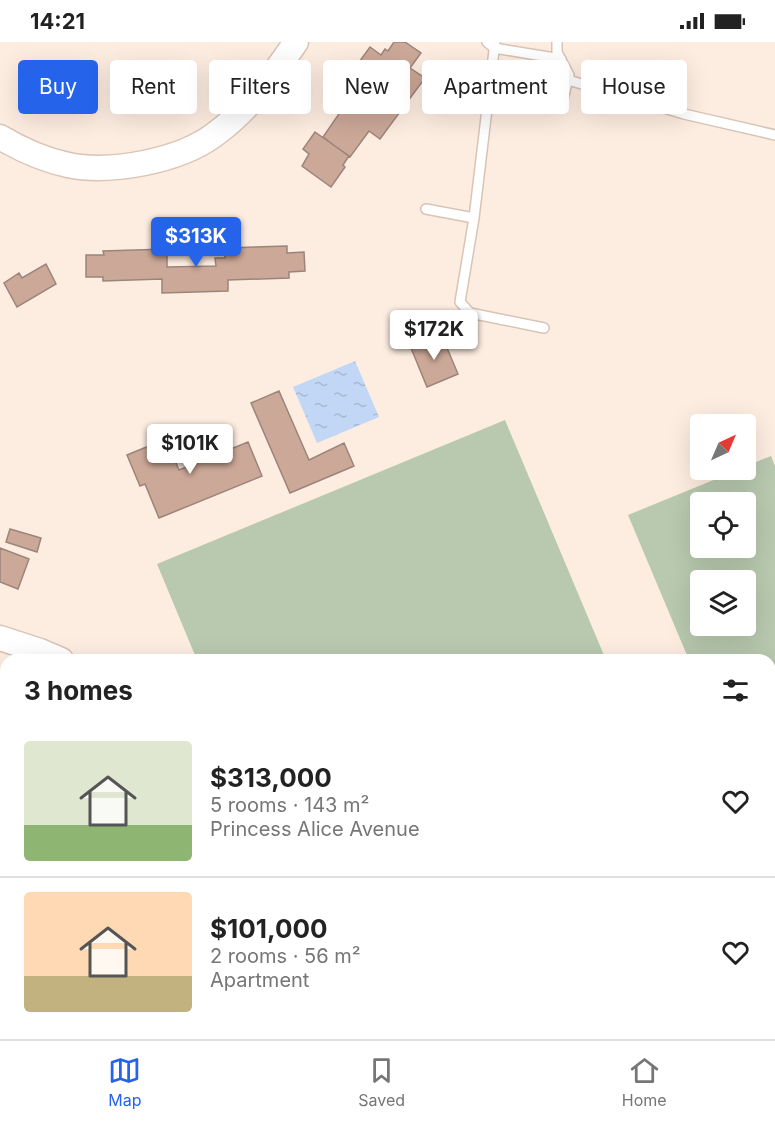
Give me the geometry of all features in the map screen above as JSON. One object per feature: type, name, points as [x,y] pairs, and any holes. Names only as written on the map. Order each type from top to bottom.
[{"type":"street","points":[[0,137],[40,156],[69,165],[105,167],[160,159],[185,150],[212,136],[236,117],[259,95],[296,42]]},
{"type":"street","points":[[0,638],[47,654]]},
{"type":"lane","points":[[557,42],[557,52],[561,59]]},
{"type":"lane","points":[[544,328],[470,313],[462,306],[460,297],[474,218],[492,44],[561,59]]},
{"type":"lane","points":[[569,80],[684,114],[775,135]]},
{"type":"lane","points":[[426,209],[474,218]]},
{"type":"green space","points":[[505,420],[603,654],[194,654],[157,564]]},
{"type":"green space","points":[[771,456],[775,466],[775,654],[686,654],[628,515],[714,480],[756,480],[756,462]]},
{"type":"water","points":[[355,361],[379,417],[317,443],[293,387]]},
{"type":"building","points":[[394,42],[405,42],[421,53],[410,68],[410,60],[361,60],[370,47],[381,55],[385,49],[388,51]]},
{"type":"building","points":[[410,68],[422,76],[422,82],[410,98]]},
{"type":"building","points":[[339,114],[398,114],[380,139],[369,131],[350,157],[323,137]]},
{"type":"building","points":[[315,132],[349,156],[343,165],[345,167],[331,187],[302,166],[309,154],[303,149]]},
{"type":"building","points":[[287,246],[287,253],[304,252],[305,271],[289,272],[289,278],[228,280],[228,291],[162,293],[162,279],[103,281],[103,277],[86,277],[86,255],[104,255],[103,251],[167,249],[167,267],[216,266],[215,258],[225,258],[224,248]]},
{"type":"building","points":[[46,264],[56,284],[17,307],[4,283],[19,273],[22,278]]},
{"type":"building","points":[[442,336],[458,374],[427,387],[411,348]]},
{"type":"building","points":[[279,391],[309,460],[344,443],[354,466],[290,493],[251,403]]},
{"type":"building","points":[[166,439],[179,470],[248,442],[262,476],[159,518],[145,484],[140,486],[127,455]]},
{"type":"building","points":[[10,529],[41,538],[37,552],[6,542]]},
{"type":"building","points":[[0,548],[29,559],[18,589],[0,582]]}]
